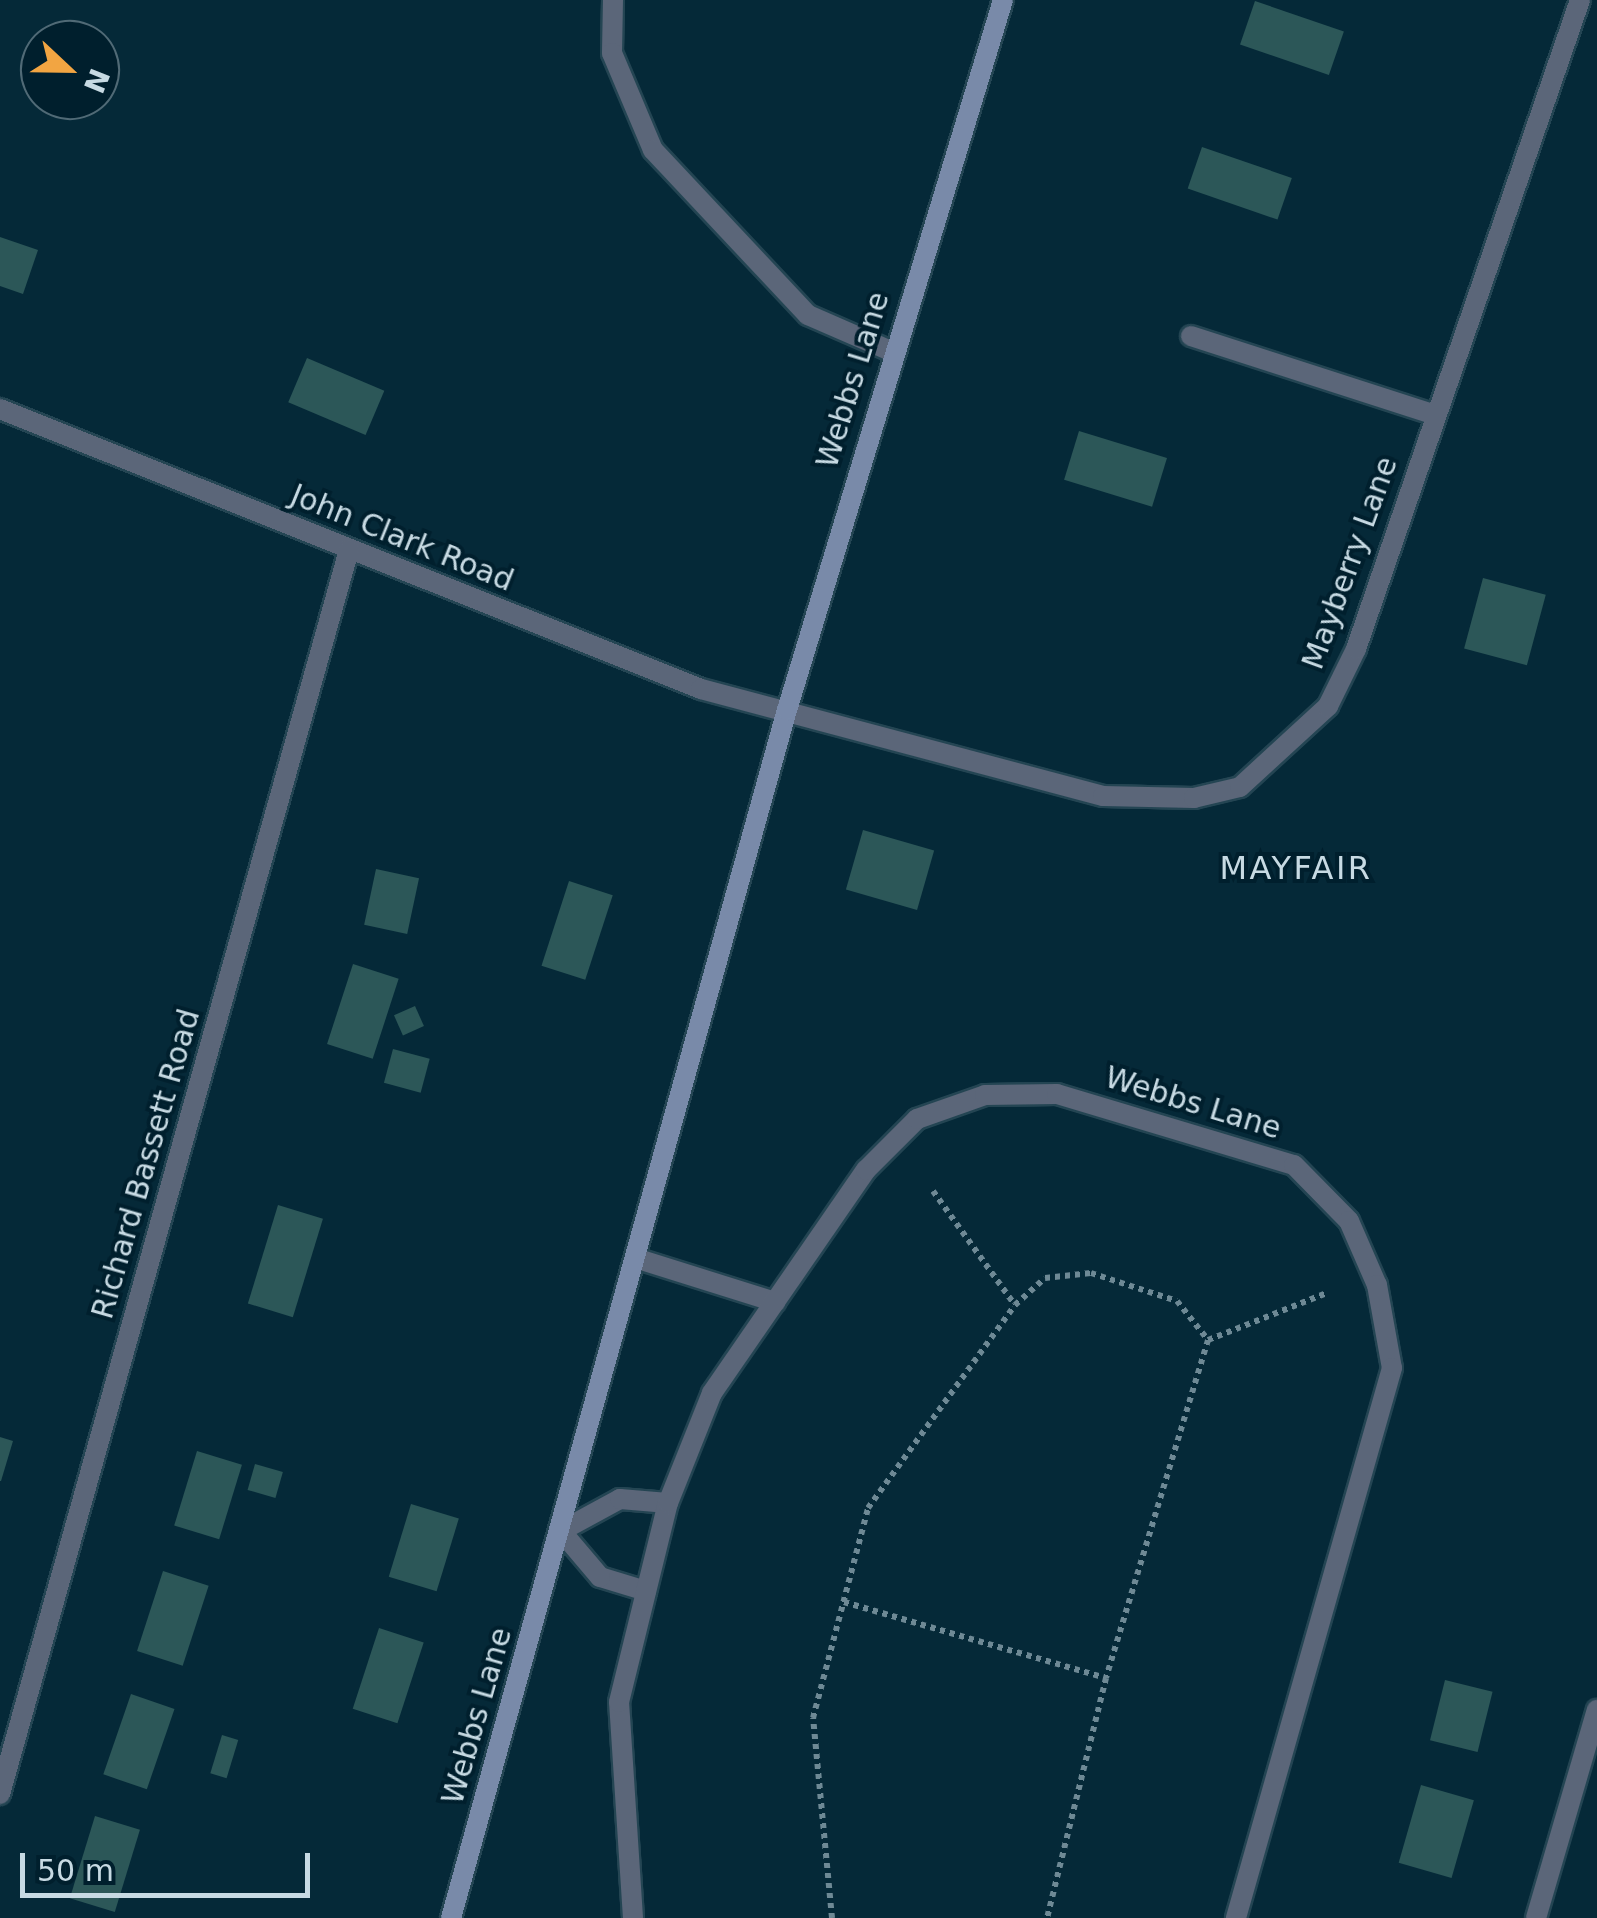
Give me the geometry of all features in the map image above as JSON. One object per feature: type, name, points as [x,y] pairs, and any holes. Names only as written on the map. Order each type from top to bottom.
[{"type":"street","points":[[613,0],[617,70],[653,150],[808,315],[892,352]]},
{"type":"street","name":"Webbs Lane","points":[[452,1918],[787,710],[892,352],[1003,0]]},
{"type":"street","name":"Mayberry Lane","points":[[787,710],[1103,796],[1194,798],[1240,787],[1328,706],[1356,649],[1580,0]]},
{"type":"street","points":[[1192,336],[1435,415]]},
{"type":"street","name":"John Clark Road","points":[[0,410],[701,688],[787,710]]},
{"type":"street","name":"Richard Bassett Road","points":[[0,1794],[349,550]]},
{"type":"street","name":"Webbs Lane","points":[[633,1918],[619,1702],[668,1503],[712,1393],[866,1170],[917,1119],[986,1095],[1056,1094],[1294,1166],[1349,1221],[1377,1285],[1392,1368],[1236,1918]]},
{"type":"street","points":[[636,1258],[775,1302]]},
{"type":"street","points":[[646,1591],[600,1577],[560,1531],[620,1498],[668,1503]]},
{"type":"street","points":[[1536,1918],[1597,1710]]},
{"type":"path","points":[[932,1191],[1015,1304]]},
{"type":"path","points":[[832,1918],[813,1718],[868,1508],[1015,1304],[1045,1278],[1091,1273],[1177,1301],[1208,1340]]},
{"type":"path","points":[[1208,1340],[1326,1293]]},
{"type":"path","points":[[1047,1918],[1106,1678],[1208,1340]]},
{"type":"path","points":[[843,1602],[1106,1678]]},
{"type":"building","points":[[1255,1],[1344,32],[1329,75],[1240,44]]},
{"type":"building","points":[[1202,147],[1292,178],[1277,220],[1188,189]]},
{"type":"building","points":[[0,237],[38,250],[23,294],[0,286]]},
{"type":"building","points":[[307,358],[384,391],[366,435],[288,402]]},
{"type":"building","points":[[1079,431],[1167,458],[1152,507],[1064,480]]},
{"type":"building","points":[[1483,578],[1546,595],[1527,665],[1464,649]]},
{"type":"building","points":[[863,830],[934,850],[917,910],[846,890]]},
{"type":"building","points":[[376,869],[419,878],[407,934],[364,925]]},
{"type":"building","points":[[569,881],[613,895],[585,980],[541,966]]},
{"type":"building","points":[[353,964],[399,979],[373,1059],[327,1044]]},
{"type":"building","points":[[415,1006],[424,1026],[403,1035],[394,1015]]},
{"type":"building","points":[[393,1049],[430,1059],[421,1093],[384,1083]]},
{"type":"building","points":[[278,1205],[323,1219],[293,1317],[248,1303]]},
{"type":"building","points":[[0,1437],[13,1441],[1,1481],[0,1481]]},
{"type":"building","points":[[197,1451],[242,1465],[219,1539],[174,1526]]},
{"type":"building","points":[[255,1464],[283,1472],[275,1498],[248,1490]]},
{"type":"building","points":[[411,1504],[459,1519],[437,1591],[389,1577]]},
{"type":"building","points":[[163,1571],[209,1586],[183,1666],[137,1651]]},
{"type":"building","points":[[379,1628],[424,1643],[397,1723],[353,1709]]},
{"type":"building","points":[[1445,1680],[1493,1692],[1478,1752],[1430,1740]]},
{"type":"building","points":[[131,1694],[174,1709],[147,1789],[103,1774]]},
{"type":"building","points":[[222,1735],[238,1740],[227,1778],[210,1773]]},
{"type":"building","points":[[1421,1785],[1474,1800],[1452,1878],[1399,1863]]},
{"type":"building","points":[[95,1816],[140,1830],[115,1912],[70,1898]]},
{"type":"district","name":"MAYFAIR","points":[[1296,868]]}]
